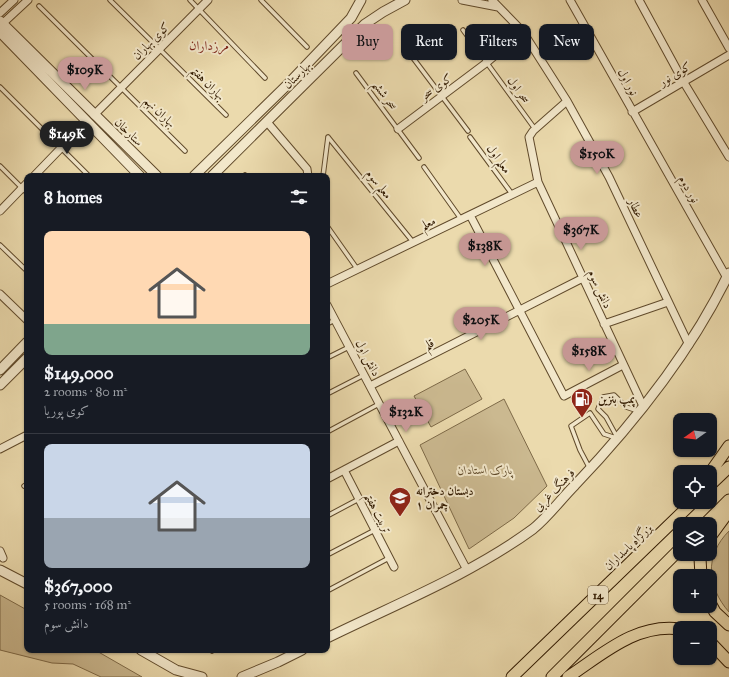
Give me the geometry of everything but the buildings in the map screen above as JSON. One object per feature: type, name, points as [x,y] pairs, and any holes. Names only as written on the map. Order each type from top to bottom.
[{"type":"highway","points":[[716,465],[729,446]]},
{"type":"highway","points":[[717,478],[729,467]]},
{"type":"highway","points":[[712,517],[729,500]]},
{"type":"highway","name":"بزرگراه پاسداران","points":[[512,677],[685,509]]},
{"type":"highway","points":[[717,527],[729,511]]},
{"type":"highway","name":"14","points":[[552,677],[673,556]]},
{"type":"highway","points":[[716,613],[729,625]]},
{"type":"highway","points":[[568,677],[614,646],[640,632],[665,627],[673,628]]},
{"type":"highway","points":[[717,649],[729,662]]},
{"type":"street","points":[[0,13],[14,0]]},
{"type":"street","points":[[1,26],[28,0]]},
{"type":"street","name":"کوی بهاران","points":[[37,173],[208,0]]},
{"type":"street","name":"بهارستان","points":[[197,173],[286,86],[345,24],[361,0]]},
{"type":"street","name":"بهارستان","points":[[215,173],[365,24],[383,12],[406,0]]},
{"type":"street","points":[[462,0],[498,7]]},
{"type":"street","name":"عطار","points":[[492,0],[515,24]]},
{"type":"street","name":"نور اول","points":[[570,0],[632,112]]},
{"type":"street","points":[[639,0],[683,81],[729,157]]},
{"type":"street","points":[[702,0],[729,48]]},
{"type":"street","name":"ستارخان","points":[[1,26],[91,118],[137,173]]},
{"type":"street","name":"عطار","points":[[531,45],[567,101],[609,177],[688,345]]},
{"type":"street","name":"کوی نور","points":[[632,112],[729,55]]},
{"type":"street","name":"کوی سحر","points":[[398,129],[490,60]]},
{"type":"street","points":[[535,129],[567,101]]},
{"type":"street","name":"نور دوم","points":[[632,112],[728,275]]},
{"type":"street","name":"ستارخان","points":[[91,118],[154,173]]},
{"type":"street","points":[[267,122],[307,169],[308,173]]},
{"type":"street","name":"دانش سوم","points":[[535,129],[530,138],[538,182],[623,365],[641,409]]},
{"type":"street","name":"معلم","points":[[330,283],[538,182]]},
{"type":"street","points":[[0,211],[24,189]]},
{"type":"street","points":[[470,215],[518,311],[564,396],[623,365]]},
{"type":"street","name":"فرهنگ غربی","points":[[330,637],[467,570],[534,528],[590,469],[641,409],[688,345],[713,305],[728,275]]},
{"type":"street","name":"قلم","points":[[370,386],[583,278]]},
{"type":"street","points":[[0,294],[24,317]]},
{"type":"street","points":[[604,324],[668,302]]},
{"type":"street","name":"دانش اول","points":[[330,311],[467,570]]},
{"type":"street","points":[[0,370],[24,345]]},
{"type":"street","points":[[0,385],[24,361]]},
{"type":"street","points":[[0,449],[24,437]]},
{"type":"street","points":[[330,477],[399,441]]},
{"type":"street","name":"تربیت هفتم","points":[[344,470],[394,567]]},
{"type":"street","points":[[0,570],[24,582]]},
{"type":"street","points":[[146,653],[176,670],[202,677]]},
{"type":"street","points":[[242,677],[289,653]]},
{"type":"lane","name":"بهاران هفتم","points":[[110,0],[226,115]]},
{"type":"lane","points":[[190,0],[265,78]]},
{"type":"lane","points":[[261,0],[307,47]]},
{"type":"lane","name":"بهاران نهم","points":[[39,6],[185,151]]},
{"type":"lane","name":"سحر اول","points":[[462,30],[535,129]]},
{"type":"lane","points":[[415,60],[468,131]]},
{"type":"lane","name":"سحر ششم","points":[[356,73],[419,158]]},
{"type":"lane","points":[[0,87],[86,173]]},
{"type":"lane","name":"معلم سوم","points":[[323,173],[328,137],[413,242]]},
{"type":"lane","name":"معلم اول","points":[[470,137],[512,194]]},
{"type":"lane","points":[[0,166],[24,187]]},
{"type":"lane","points":[[424,167],[461,219]]},
{"type":"lane","points":[[330,230],[358,270]]},
{"type":"lane","points":[[0,245],[24,268]]},
{"type":"lane","points":[[330,322],[335,320]]},
{"type":"lane","points":[[330,356],[349,347]]},
{"type":"lane","points":[[330,392],[364,374]]},
{"type":"lane","points":[[617,438],[606,417],[598,408],[603,397],[614,395],[626,407],[641,409]]},
{"type":"lane","points":[[330,430],[379,404]]},
{"type":"lane","points":[[590,469],[580,450],[571,426],[590,413],[604,434],[617,438]]},
{"type":"lane","points":[[330,514],[359,499]]},
{"type":"lane","points":[[330,553],[375,530]]},
{"type":"lane","points":[[330,589],[389,558]]},
{"type":"green space","points":[[465,369],[482,399],[431,427],[414,396]]},
{"type":"green space","name":"پارک استادان","points":[[504,399],[547,486],[514,518],[469,549],[420,445]]},
{"type":"green space","points":[[729,531],[729,612],[717,594],[717,569],[711,569],[712,561],[717,561],[717,548]]},
{"type":"green space","points":[[0,595],[24,608],[24,653],[100,653],[142,677],[101,677],[73,664],[52,663],[0,650]]},
{"type":"place","name":"پمپ بنزین","points":[[582,418]]},
{"type":"place","name":"دبستان دخترانه چمران ۱","points":[[400,518]]},
{"type":"district","name":"مرزداران","points":[[209,45]]}]
